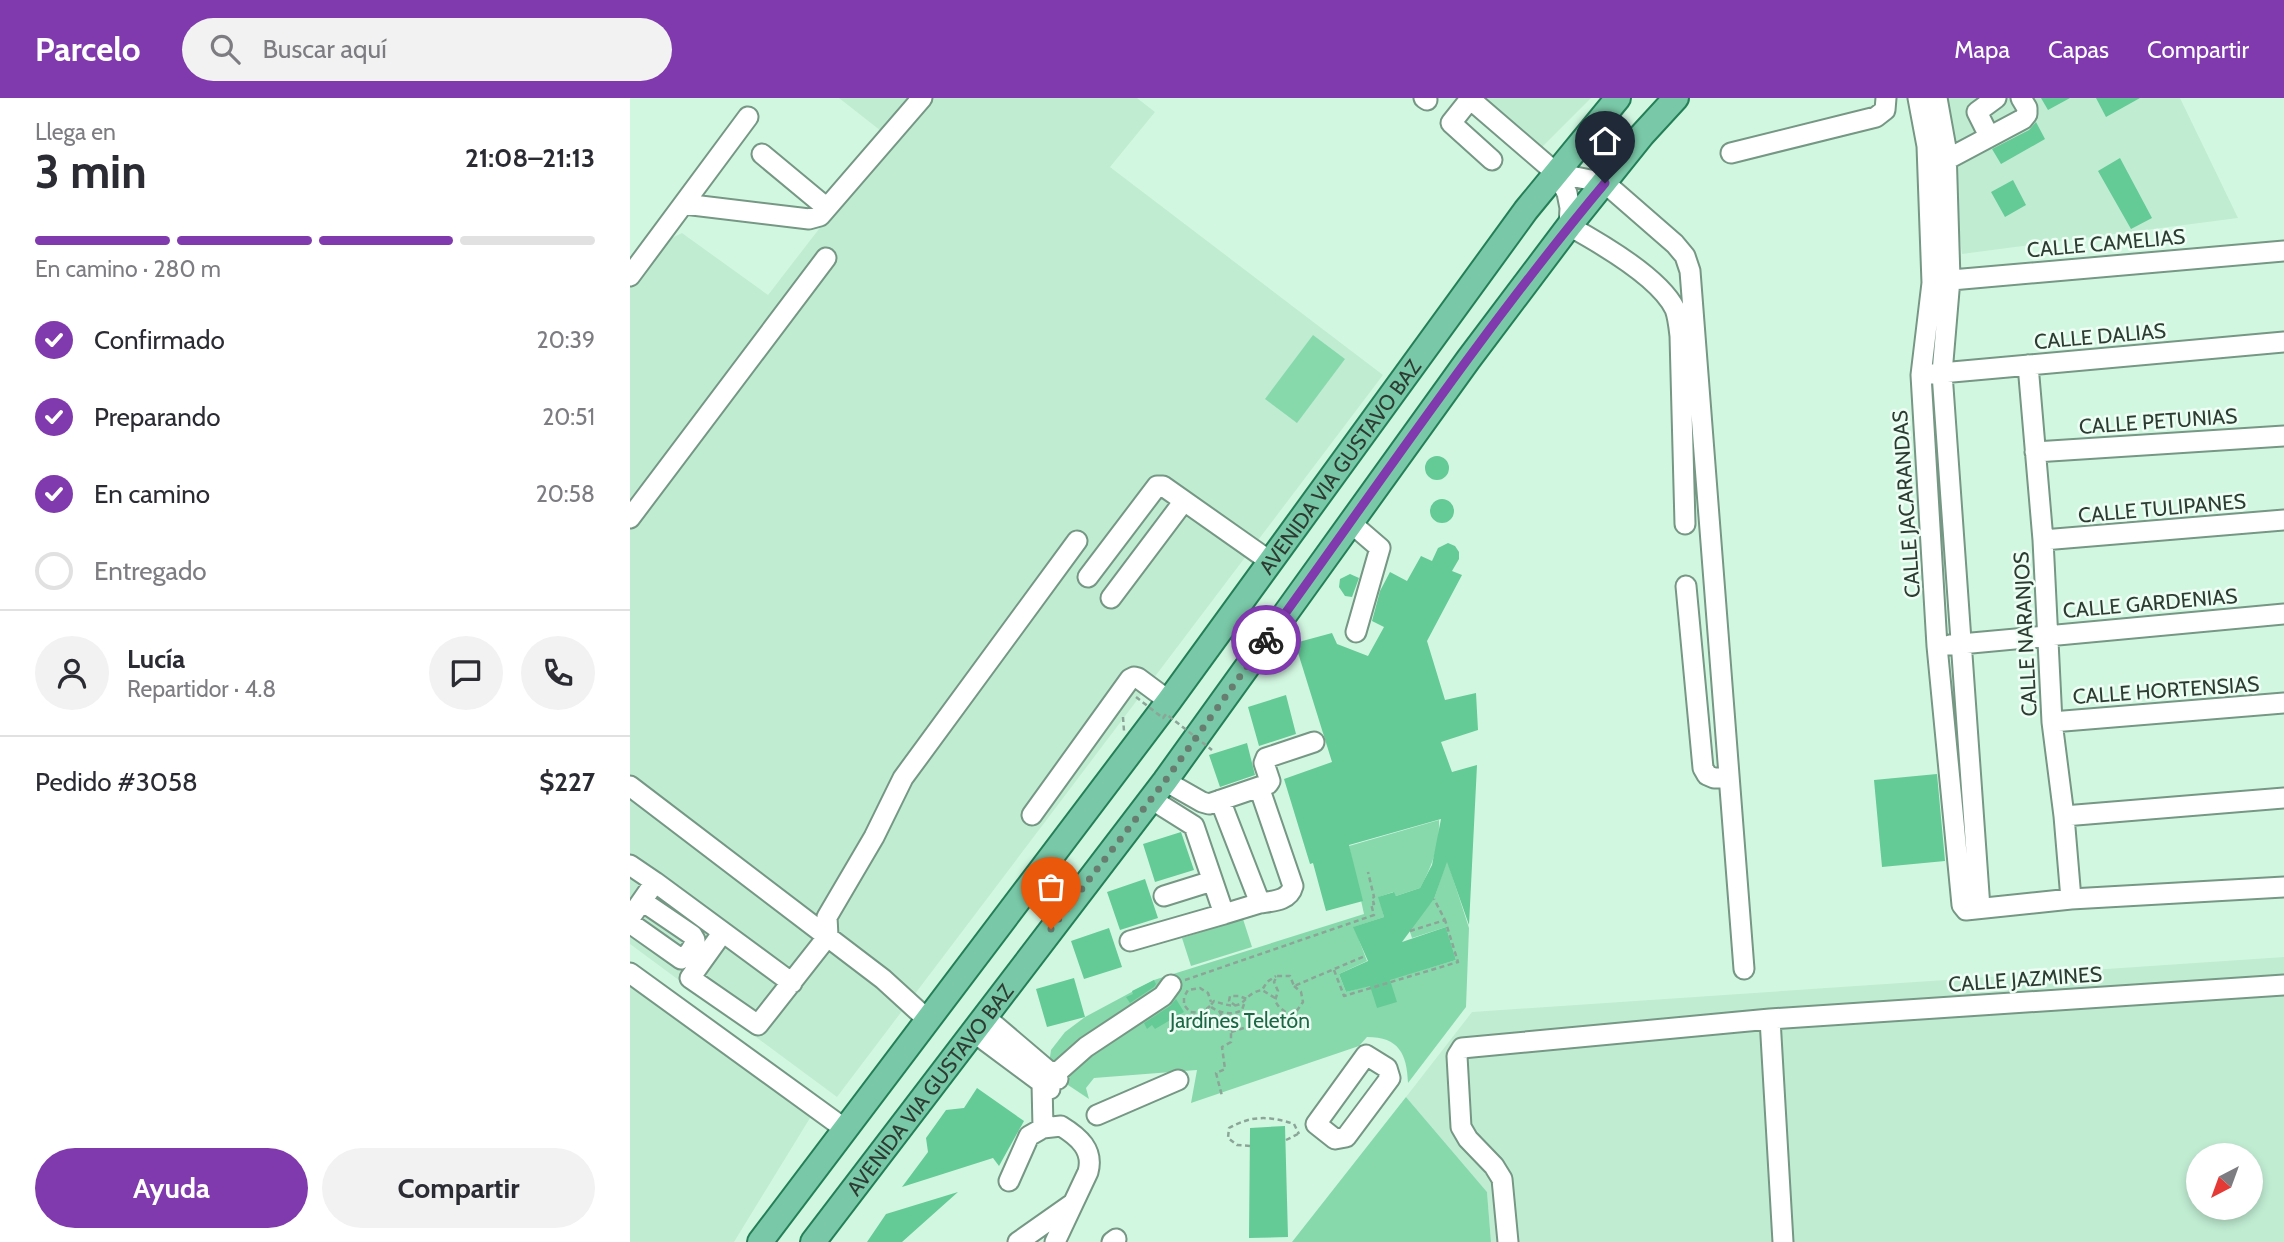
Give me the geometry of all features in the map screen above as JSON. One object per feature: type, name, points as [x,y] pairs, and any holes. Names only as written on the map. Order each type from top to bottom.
[{"type":"main road","name":"AVENIDA VIA GUSTAVO BAZ","points":[[760,1242],[1169,701],[1526,210],[1618,98]]},
{"type":"main road","name":"AVENIDA VIA GUSTAVO BAZ","points":[[814,1240],[1158,790],[1569,226],[1642,135],[1676,98]]},
{"type":"main road","points":[[960,976],[957,1005],[961,1016],[978,1024]]},
{"type":"main road","points":[[928,1020],[943,1036],[944,1069]]},
{"type":"street","points":[[684,204],[809,219],[820,216],[922,98]]},
{"type":"street","points":[[1731,153],[1876,117],[1885,110],[1886,98]]},
{"type":"street","name":"CALLE JACARANDAS","points":[[1918,98],[1927,146],[1941,281],[1921,375],[1937,646],[1972,908]]},
{"type":"street","name":"CALLE JACARANDAS","points":[[1937,98],[1946,160],[1941,281],[1942,373],[1962,644],[1972,908]]},
{"type":"street","points":[[1989,136],[1977,112],[1996,98]]},
{"type":"street","points":[[1946,160],[2027,114],[2027,108],[2021,98]]},
{"type":"street","points":[[1492,159],[1451,123],[1476,100],[1556,173],[1567,193],[1569,226],[1596,241],[1661,288],[1676,311],[1680,335],[1685,524]]},
{"type":"street","points":[[630,276],[748,117]]},
{"type":"street","points":[[762,154],[827,208]]},
{"type":"street","points":[[1556,173],[1605,183],[1675,244],[1685,256],[1690,271],[1744,969]]},
{"type":"street","name":"CALLE CAMELIAS","points":[[1941,281],[2284,251]]},
{"type":"street","points":[[630,518],[825,258]]},
{"type":"street","name":"CALLE DALIAS","points":[[1921,375],[2284,342]]},
{"type":"street","name":"CALLE NARANJOS","points":[[2028,365],[2043,540],[2052,722],[2071,899]]},
{"type":"street","name":"CALLE PETUNIAS","points":[[2035,452],[2284,436]]},
{"type":"street","points":[[1088,577],[1157,486],[1163,486],[1271,562]]},
{"type":"street","points":[[1111,598],[1184,501]]},
{"type":"street","name":"CALLE TULIPANES","points":[[2043,540],[2284,520]]},
{"type":"street","points":[[1351,523],[1380,548],[1356,632]]},
{"type":"street","points":[[723,932],[691,976],[691,981],[758,1025],[828,936],[827,917],[874,837],[903,778],[1077,541]]},
{"type":"street","points":[[1686,586],[1703,768],[1707,775],[1714,778],[1729,778]]},
{"type":"street","name":"CALLE GARDENIAS","points":[[1937,646],[2284,614]]},
{"type":"street","points":[[1032,814],[1130,680],[1138,678],[1169,701]]},
{"type":"street","name":"CALLE HORTENSIAS","points":[[2052,722],[2284,703]]},
{"type":"street","points":[[1158,790],[1205,804],[1220,800],[1270,783],[1264,763],[1266,758],[1314,742]]},
{"type":"street","points":[[630,786],[883,979],[928,1020]]},
{"type":"street","points":[[1130,941],[1286,898],[1291,893],[1293,886],[1259,787]]},
{"type":"street","points":[[1158,790],[1194,826],[1224,914]]},
{"type":"street","points":[[2064,816],[2284,798]]},
{"type":"street","points":[[1220,800],[1260,904]]},
{"type":"street","points":[[630,865],[792,983]]},
{"type":"street","points":[[1164,896],[1212,881]]},
{"type":"street","points":[[642,901],[692,935],[694,944],[685,957],[681,959],[630,920],[642,901],[654,882]]},
{"type":"street","points":[[1972,908],[2071,899],[2284,887]]},
{"type":"street","points":[[630,974],[845,1129]]},
{"type":"street","points":[[1052,1127],[1052,1079],[1086,1047],[1163,996],[1171,985]]},
{"type":"street","name":"CALLE JAZMINES","points":[[1508,1242],[1502,1179],[1494,1166],[1468,1139],[1461,1126],[1457,1056],[1462,1048],[1770,1019],[2284,985]]},
{"type":"street","points":[[1770,1019],[1783,1242]]},
{"type":"street","points":[[978,1024],[1052,1079]]},
{"type":"street","points":[[1097,1115],[1178,1080]]},
{"type":"street","points":[[1009,1181],[1029,1136],[1052,1127],[1082,1142],[1091,1161],[1055,1242]]},
{"type":"street","points":[[1018,1242],[1073,1203]]},
{"type":"path","points":[[1136,697],[1163,718],[1166,714],[1212,750]]},
{"type":"path","points":[[1171,985],[1374,915],[1371,904],[1374,904],[1374,897],[1367,872]]},
{"type":"path","points":[[1334,970],[1344,996],[1458,962],[1445,920],[1434,899]]},
{"type":"path","points":[[1410,931],[1445,920]]},
{"type":"path","points":[[1294,986],[1365,956]]},
{"type":"path","points":[[1244,1004],[1236,1006],[1214,1002],[1210,1005],[1202,1013],[1190,1012],[1184,1005],[1184,997],[1188,989],[1200,988],[1208,993],[1210,1005],[1219,1011],[1238,1013],[1242,1010],[1247,999],[1262,990],[1267,982],[1277,976],[1290,976],[1303,998],[1301,1007],[1296,1012],[1283,1011],[1276,1004],[1278,991],[1274,982],[1277,976]]},
{"type":"path","points":[[1262,990],[1275,998]]},
{"type":"path","points":[[1236,1006],[1230,1001],[1230,996],[1247,999]]},
{"type":"path","points":[[1219,1011],[1230,1032],[1231,1042],[1222,1047],[1225,1069],[1216,1073],[1222,1096]]},
{"type":"path","points":[[1230,1032],[1250,1026]]},
{"type":"path","points":[[1250,1146],[1237,1145],[1228,1138],[1230,1128],[1241,1121],[1260,1116],[1294,1124],[1299,1134]]},
{"type":"shaded area","points":[[839,98],[1137,98],[1155,112],[1110,167],[1383,375],[837,1097],[630,944],[630,280],[655,246],[682,233],[768,295],[849,190],[854,194],[895,142]]},
{"type":"shaded area","points":[[1455,98],[1591,98],[1529,160]]},
{"type":"shaded area","points":[[1940,98],[2180,98],[2238,218],[1962,254]]},
{"type":"shaded area","points":[[2284,957],[2284,1242],[1491,1242],[1487,1192],[1406,1097],[1472,1012]]},
{"type":"shaded area","points":[[630,964],[818,1105],[734,1242],[630,1242]]},
{"type":"green space","points":[[1313,335],[1345,359],[1297,423],[1265,399]]},
{"type":"green space","name":"Jardínes Teletón","points":[[1439,820],[1434,855],[1420,888],[1396,896],[1393,892],[1379,897],[1384,917],[1354,927],[1367,961],[1339,974],[1346,992],[1456,960],[1446,927],[1412,938],[1409,929],[1434,899],[1447,860],[1469,928],[1466,1007],[1408,1083],[1406,1064],[1399,1049],[1387,1040],[1367,1037],[1359,1046],[1191,1103],[1197,1070],[1094,1078],[1086,1088],[1089,1099],[1065,1083],[1049,1064],[1051,1050],[1065,1032],[1085,1017],[1154,980],[1364,914],[1349,846]]},
{"type":"green space","points":[[1243,919],[1252,947],[1191,966],[1182,938]]},
{"type":"green space","points":[[1406,1097],[1487,1192],[1491,1242],[1292,1242]]},
{"type":"building","points":[[2041,98],[2070,98],[2048,110]]},
{"type":"building","points":[[2096,98],[2140,98],[2106,117]]},
{"type":"building","points":[[2036,122],[2045,139],[2001,164],[1992,149],[2029,130]]},
{"type":"building","points":[[2120,158],[2152,218],[2131,229],[2098,171]]},
{"type":"building","points":[[2013,180],[2026,205],[2005,217],[1991,192]]},
{"type":"building","points":[[1437,456],[1445,460],[1449,468],[1445,476],[1437,480],[1429,476],[1425,468],[1429,460]]},
{"type":"building","points":[[1442,499],[1450,503],[1454,511],[1450,519],[1442,523],[1434,519],[1430,511],[1434,503]]},
{"type":"building","points":[[1448,543],[1455,546],[1459,552],[1459,559],[1452,571],[1462,575],[1427,641],[1445,700],[1476,693],[1478,730],[1441,742],[1452,772],[1477,765],[1469,925],[1447,862],[1434,899],[1402,942],[1446,927],[1456,960],[1390,980],[1397,1002],[1377,1008],[1370,986],[1346,992],[1339,974],[1368,961],[1353,927],[1384,917],[1378,897],[1394,892],[1396,896],[1420,888],[1432,865],[1441,819],[1349,845],[1363,901],[1326,911],[1313,863],[1310,864],[1284,779],[1332,762],[1295,643],[1332,633],[1337,644],[1368,656],[1384,627],[1372,621],[1380,591],[1390,572],[1407,581],[1421,556],[1432,561],[1438,548]]},
{"type":"building","points":[[1350,574],[1359,578],[1352,597],[1345,596],[1339,587],[1340,579]]},
{"type":"building","points":[[1286,695],[1296,734],[1259,746],[1248,707]]},
{"type":"building","points":[[1247,743],[1255,775],[1220,787],[1209,755]]},
{"type":"building","points":[[1937,774],[1945,861],[1882,867],[1874,780]]},
{"type":"building","points":[[1181,832],[1194,870],[1155,882],[1143,844]]},
{"type":"building","points":[[1145,879],[1158,918],[1120,930],[1107,892]]},
{"type":"building","points":[[1109,928],[1122,967],[1084,979],[1071,941]]},
{"type":"building","points":[[1074,978],[1085,1017],[1047,1027],[1036,989]]},
{"type":"building","points":[[1154,980],[1154,987],[1130,1003],[1126,997],[1133,994],[1132,991]]},
{"type":"building","points":[[1176,999],[1184,1012],[1155,1029],[1152,1025],[1147,1029],[1144,1023]]},
{"type":"building","points":[[977,1088],[1024,1121],[999,1166],[993,1158],[902,1187],[928,1152],[926,1138],[946,1110],[964,1108]]},
{"type":"building","points":[[1285,1126],[1288,1237],[1249,1238],[1250,1128]]},
{"type":"building","points":[[958,1192],[902,1242],[867,1242],[886,1214]]},
{"type":"way so far","points":[[1051,929],[1165,781],[1266,640]]},
{"type":"route","points":[[1266,640],[1468,360],[1569,226],[1605,183]]}]
